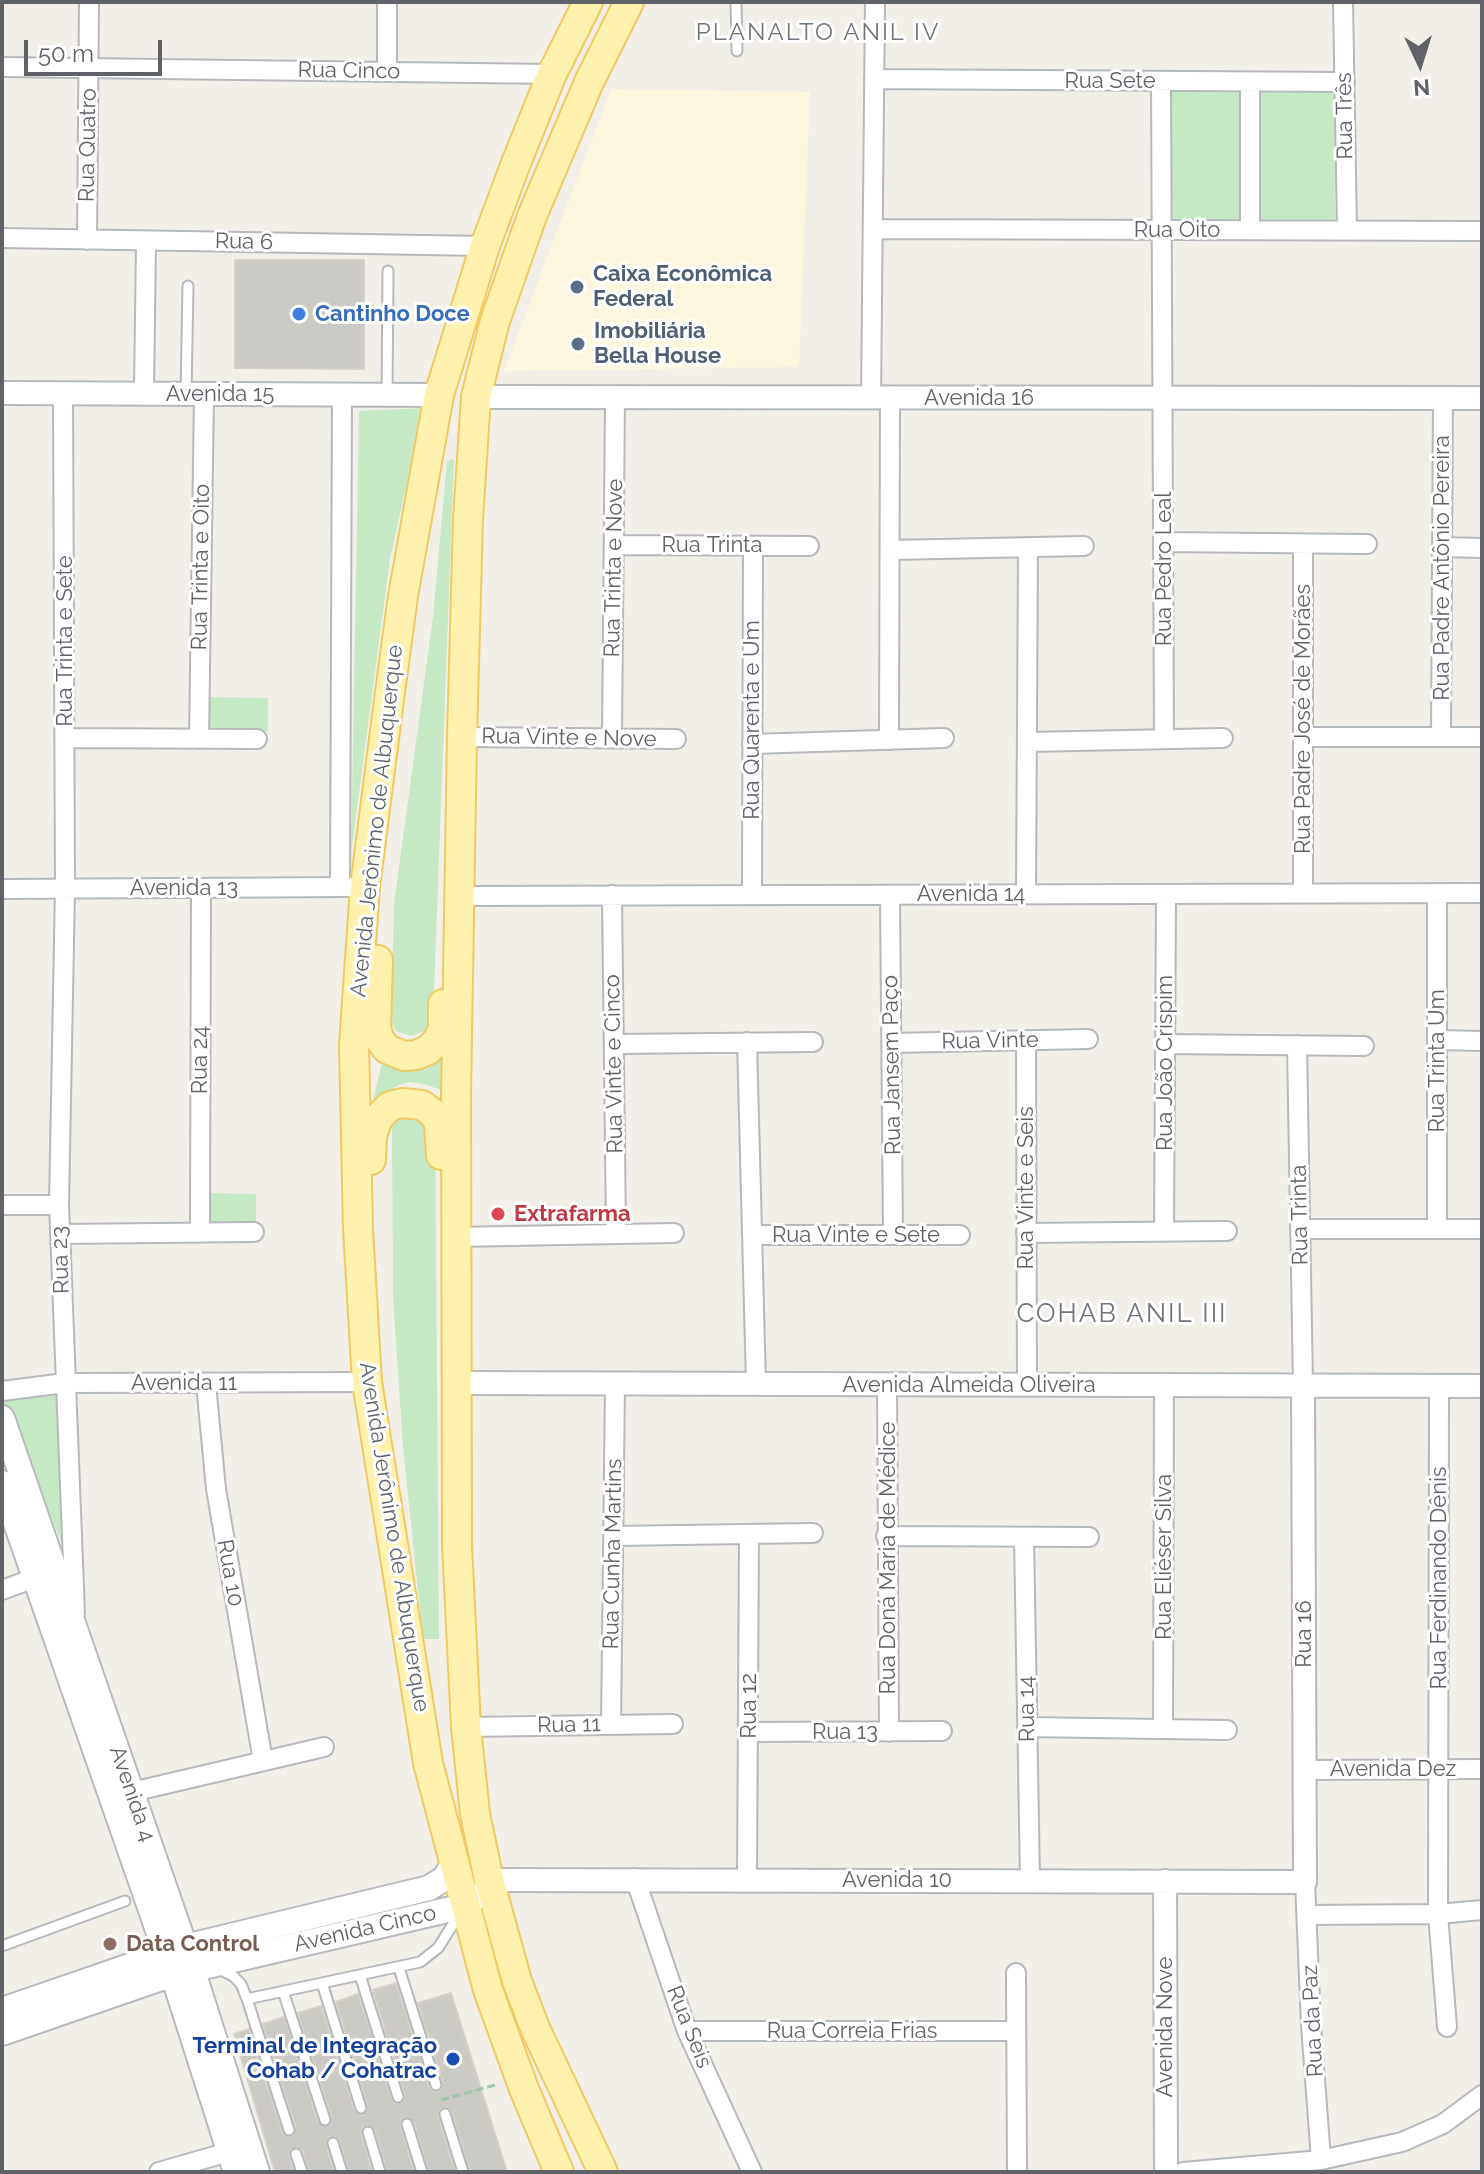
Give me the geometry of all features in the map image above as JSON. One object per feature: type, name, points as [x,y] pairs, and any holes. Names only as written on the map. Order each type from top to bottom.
[{"type":"main road","name":"Avenida Jerônimo de Albuquerque","points":[[559,2172],[524,2089],[488,1990],[428,1763],[367,1382],[358,1229],[352,887],[390,692],[403,596],[439,395],[485,246],[552,74],[588,2]]},
{"type":"main road","name":"Avenida Jerônimo de Albuquerque","points":[[603,2172],[535,2028],[507,1948],[475,1814],[466,1727],[457,1545],[455,1383],[460,896],[468,519],[476,397],[495,321],[532,216],[589,82],[629,2]]},
{"type":"main road","points":[[390,692],[376,1028],[383,1045],[399,1055],[416,1055],[428,1050],[443,1029],[444,905],[462,737]]},
{"type":"main road","points":[[367,1382],[372,1136],[378,1118],[385,1110],[409,1103],[431,1110],[439,1124],[443,1271],[455,1383]]},
{"type":"main road","name":"Avenida 4","points":[[2,1418],[45,1574],[185,1961]]},
{"type":"main road","name":"Avenida 4","points":[[2,1483],[76,1632],[132,1792],[185,1961],[238,2156],[257,2172]]},
{"type":"main road","name":"Avenida Cinco","points":[[2,2033],[185,1961],[429,1888],[445,1878],[453,1864]]},
{"type":"main road","name":"Avenida Cinco","points":[[3,2006],[185,1961],[464,1906],[478,1896],[489,1880]]},
{"type":"street","name":"Rua Quatro","points":[[87,240],[89,2]]},
{"type":"street","points":[[387,2],[387,72]]},
{"type":"street","points":[[875,2],[873,229],[890,550],[889,740]]},
{"type":"street","name":"Rua Três","points":[[1343,2],[1347,230]]},
{"type":"street","name":"Rua Cinco","points":[[2,67],[552,74]]},
{"type":"street","name":"Rua Sete","points":[[874,79],[1345,82]]},
{"type":"street","points":[[1161,81],[1164,398]]},
{"type":"street","points":[[1250,82],[1250,230]]},
{"type":"street","name":"Rua Oito","points":[[873,229],[1482,231]]},
{"type":"street","name":"Rua 6","points":[[2,238],[485,246]]},
{"type":"street","points":[[144,393],[146,241]]},
{"type":"street","name":"Avenida 15","points":[[2,393],[439,395]]},
{"type":"street","name":"Rua Trinta e Sete","points":[[63,393],[65,888]]},
{"type":"street","name":"Rua Trinta e Oito","points":[[195,394],[199,739]]},
{"type":"street","name":"Avenida Jerônimo de Albuquerque","points":[[342,394],[352,887]]},
{"type":"street","name":"Avenida 16","points":[[476,397],[1482,398]]},
{"type":"street","name":"Rua Trinta e Nove","points":[[612,738],[615,398]]},
{"type":"street","name":"Rua Pedro Leal","points":[[1164,398],[1164,739]]},
{"type":"street","name":"Rua Padre Antônio Pereira","points":[[1441,737],[1443,398]]},
{"type":"street","points":[[1164,542],[1367,544]]},
{"type":"street","name":"Rua Trinta","points":[[615,545],[809,546]]},
{"type":"street","name":"Rua Padre José de Morães","points":[[1303,545],[1303,893]]},
{"type":"street","name":"Rua Quarenta e Um","points":[[752,895],[753,546]]},
{"type":"street","points":[[890,550],[1084,546]]},
{"type":"street","points":[[1026,894],[1028,547]]},
{"type":"street","points":[[1443,547],[1482,548]]},
{"type":"street","name":"Rua Vinte e Nove","points":[[462,737],[676,739]]},
{"type":"street","points":[[1303,737],[1482,737]]},
{"type":"street","points":[[66,738],[257,739]]},
{"type":"street","points":[[752,744],[944,738]]},
{"type":"street","points":[[1027,742],[1223,738]]},
{"type":"street","name":"Avenida 13","points":[[2,889],[352,887]]},
{"type":"street","name":"Rua 23","points":[[65,888],[59,1205],[76,1632]]},
{"type":"street","name":"Rua 24","points":[[200,1233],[201,888]]},
{"type":"street","name":"Rua Trinta Um","points":[[1437,893],[1437,1229]]},
{"type":"street","name":"Avenida 14","points":[[460,896],[1482,893]]},
{"type":"street","name":"Rua João Crispim","points":[[1164,1232],[1166,894]]},
{"type":"street","name":"Rua Vinte e Cinco","points":[[612,895],[616,1234]]},
{"type":"street","name":"Rua Jansem Paço","points":[[890,895],[893,1235]]},
{"type":"street","name":"Rua Vinte","points":[[892,1043],[1088,1039]]},
{"type":"street","name":"Rua Vinte e Seis","points":[[1026,1040],[1027,1385]]},
{"type":"street","points":[[1437,1040],[1482,1041]]},
{"type":"street","points":[[747,1042],[756,1384]]},
{"type":"street","points":[[615,1044],[813,1042]]},
{"type":"street","points":[[1165,1044],[1364,1046]]},
{"type":"street","name":"Rua Trinta","points":[[1297,1045],[1303,1385]]},
{"type":"street","points":[[2,1205],[59,1205]]},
{"type":"street","points":[[1300,1229],[1482,1229]]},
{"type":"street","points":[[1026,1233],[1227,1231]]},
{"type":"street","points":[[60,1234],[254,1232]]},
{"type":"street","points":[[456,1237],[674,1233]]},
{"type":"street","name":"Rua Vinte e Sete","points":[[752,1235],[960,1235]]},
{"type":"street","name":"Avenida 11","points":[[2,1391],[65,1383],[367,1382]]},
{"type":"street","name":"Avenida Almeida Oliveira","points":[[455,1383],[1482,1386]]},
{"type":"street","name":"Rua 10","points":[[206,1384],[216,1489],[263,1761]]},
{"type":"street","name":"Rua Cunha Martins","points":[[611,1725],[615,1384]]},
{"type":"street","name":"Rua Doná Maria de Médice","points":[[887,1384],[889,1732]]},
{"type":"street","name":"Rua Eliéser Silva","points":[[1163,1729],[1164,1385]]},
{"type":"street","name":"Rua 16","points":[[1303,1385],[1305,1882]]},
{"type":"street","name":"Rua Ferdinando Dênis","points":[[1439,1386],[1438,1914],[1447,2027]]},
{"type":"street","points":[[613,1536],[813,1533]]},
{"type":"street","name":"Rua 12","points":[[747,1879],[749,1534]]},
{"type":"street","points":[[886,1536],[1089,1537]]},
{"type":"street","name":"Rua 14","points":[[1024,1537],[1030,1880]]},
{"type":"street","points":[[2,1590],[45,1574]]},
{"type":"street","name":"Rua 11","points":[[466,1727],[673,1724]]},
{"type":"street","points":[[1027,1727],[1227,1730]]},
{"type":"street","name":"Rua 13","points":[[749,1732],[942,1731]]},
{"type":"street","points":[[132,1792],[324,1747]]},
{"type":"street","name":"Avenida Dez","points":[[1305,1770],[1482,1769]]},
{"type":"street","name":"Rua Seis","points":[[635,1878],[687,2031],[752,2172]]},
{"type":"street","name":"Avenida 10","points":[[489,1880],[1305,1882]]},
{"type":"street","name":"Avenida Nove","points":[[1165,1881],[1166,2172]]},
{"type":"street","name":"Rua da Paz","points":[[1305,1882],[1321,2160]]},
{"type":"street","points":[[1308,1915],[1438,1914],[1482,1910]]},
{"type":"street","points":[[1016,1973],[1017,2172]]},
{"type":"street","name":"Rua Correia Frias","points":[[687,2031],[1016,2031]]},
{"type":"street","points":[[1183,2172],[1246,2170],[1321,2160],[1402,2142],[1443,2124],[1482,2095]]},
{"type":"street","points":[[159,2172],[238,2156]]},
{"type":"lane","points":[[736,2],[737,51]]},
{"type":"lane","points":[[387,395],[388,271]]},
{"type":"lane","points":[[188,286],[195,394]]},
{"type":"lane","points":[[2,1946],[125,1901]]},
{"type":"lane","points":[[247,1999],[420,1962],[438,1948],[464,1906]]},
{"type":"lane","points":[[185,1961],[233,1976],[241,1984],[289,2130]]},
{"type":"lane","points":[[399,1968],[436,2085]]},
{"type":"lane","points":[[360,1975],[398,2097]]},
{"type":"lane","points":[[322,1983],[361,2108]]},
{"type":"lane","points":[[283,1991],[325,2120]]},
{"type":"lane","points":[[445,2114],[463,2172]]},
{"type":"lane","points":[[407,2124],[422,2172]]},
{"type":"lane","points":[[368,2132],[380,2172]]},
{"type":"lane","points":[[333,2143],[342,2172]]},
{"type":"lane","points":[[296,2154],[302,2172]]},
{"type":"path","points":[[440,2100],[495,2085]]},
{"type":"shaded area","points":[[611,89],[810,92],[799,367],[504,371]]},
{"type":"green space","points":[[1170,91],[1334,92],[1335,223],[1170,223]]},
{"type":"green space","points":[[424,408],[390,559],[351,854],[359,411]]},
{"type":"green space","points":[[454,459],[433,1017],[427,1030],[411,1036],[396,1031],[391,1021],[394,904],[433,617],[447,461]]},
{"type":"green space","points":[[205,697],[268,698],[268,731],[205,730]]},
{"type":"green space","points":[[446,1051],[443,1091],[410,1082],[373,1101],[383,1059]]},
{"type":"green space","points":[[401,1114],[435,1124],[439,1639],[423,1639],[403,1447],[393,1297],[392,1126]]},
{"type":"green space","points":[[211,1193],[256,1194],[256,1226],[210,1225]]},
{"type":"green space","points":[[60,1388],[77,1579],[2,1400]]},
{"type":"building","name":"Cantinho Doce","points":[[235,260],[364,260],[364,369],[235,368]]},
{"type":"building","name":"Terminal de Integração Cohab / Cohatrac","points":[[396,1983],[429,2087],[435,2092],[442,2089],[443,2083],[418,2003],[451,1993],[507,2172],[470,2172],[452,2112],[446,2107],[439,2110],[438,2115],[455,2172],[429,2172],[414,2122],[408,2117],[402,2118],[400,2125],[414,2172],[387,2172],[375,2130],[369,2125],[363,2126],[361,2133],[372,2172],[349,2172],[340,2141],[334,2136],[328,2137],[326,2142],[334,2172],[309,2172],[303,2151],[297,2147],[289,2153],[294,2172],[275,2172],[234,2034],[249,2029],[282,2132],[292,2137],[296,2128],[263,2024],[284,2017],[318,2122],[327,2127],[332,2118],[298,2013],[321,2006],[354,2110],[364,2115],[368,2106],[336,2002],[358,1994],[391,2099],[401,2104],[405,2095],[373,1990]]},
{"type":"place","name":"Caixa Econômica Federal","points":[[577,287]]},
{"type":"place","name":"Cantinho Doce","points":[[299,314]]},
{"type":"place","name":"Imobiliária Bella House","points":[[578,344]]},
{"type":"place","name":"Extrafarma","points":[[498,1214]]},
{"type":"place","name":"Data Control","points":[[110,1944]]},
{"type":"place","name":"Terminal de Integração Cohab / Cohatrac","points":[[453,2059]]},
{"type":"district","name":"PLANALTO ANIL IV","points":[[818,33]]},
{"type":"district","name":"COHAB ANIL III","points":[[1122,1314]]}]
